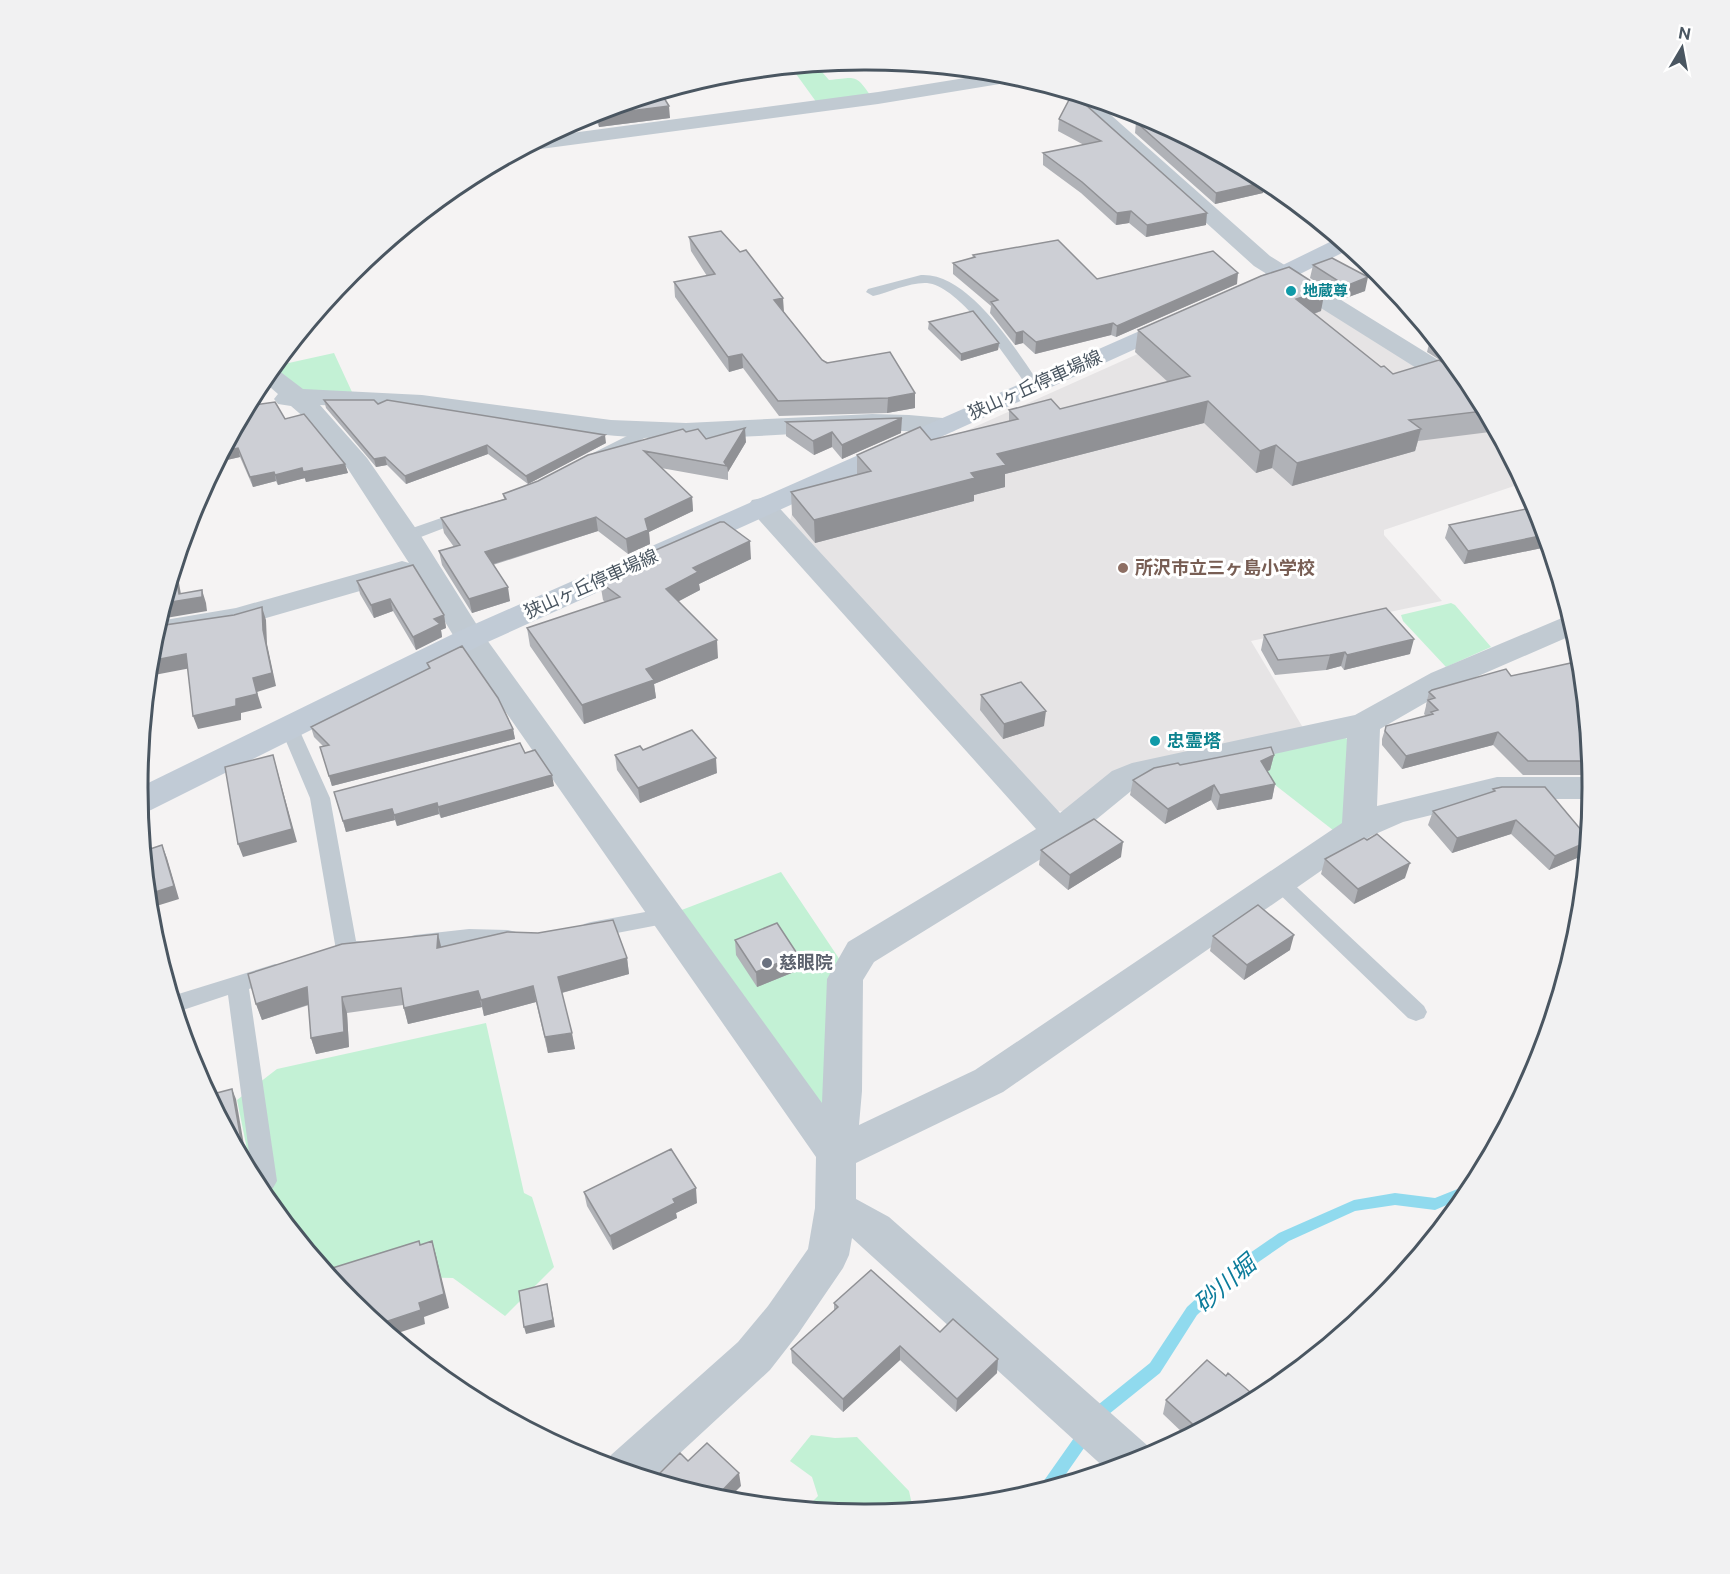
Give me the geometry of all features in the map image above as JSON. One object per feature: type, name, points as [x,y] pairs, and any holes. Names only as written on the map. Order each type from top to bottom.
[{"type":"main road","points":[[1228,299],[1337,248]]},
{"type":"main road","name":"狭山ヶ丘停車場線","points":[[148,798],[470,638],[1196,313]]},
{"type":"street","points":[[554,141],[878,98],[983,81]]},
{"type":"street","points":[[1091,108],[1262,261],[1454,379]]},
{"type":"street","points":[[269,389],[295,398],[388,398],[579,424],[649,430],[914,422],[945,425]]},
{"type":"street","points":[[295,398],[315,414],[358,464],[407,536],[531,743],[667,916],[836,1154]]},
{"type":"street","points":[[762,506],[1058,832]]},
{"type":"street","points":[[166,629],[238,617],[424,564]]},
{"type":"street","points":[[634,1465],[754,1356],[783,1320],[828,1256],[836,1208],[836,1154],[843,1091],[845,979],[852,963],[861,952],[955,897],[1058,832],[1124,780],[1144,771],[1364,724],[1442,680],[1563,627]]},
{"type":"street","points":[[1359,828],[1364,724]]},
{"type":"street","points":[[836,1154],[989,1081],[1278,881],[1359,828],[1394,812],[1497,788],[1582,788]]},
{"type":"street","points":[[836,1208],[874,1230],[1122,1452]]},
{"type":"lane","points":[[873,292],[927,279],[944,282],[993,327],[1034,386]]},
{"type":"lane","points":[[576,468],[649,430]]},
{"type":"lane","points":[[407,536],[481,509]]},
{"type":"lane","points":[[289,728],[320,798],[347,950]]},
{"type":"lane","points":[[320,798],[342,793]]},
{"type":"lane","points":[[1278,881],[1416,1012]]},
{"type":"lane","points":[[576,932],[667,916]]},
{"type":"lane","points":[[325,957],[347,950],[469,938],[531,938]]},
{"type":"lane","points":[[182,1002],[292,967]]},
{"type":"lane","points":[[237,984],[265,1178]]},
{"type":"shaded area","name":"所沢市立三ヶ島小学校","points":[[1278,291],[1306,292],[1465,395],[1486,429],[1515,486],[1384,530],[1384,535],[1442,601],[1251,641],[1305,731],[1068,812],[1049,810],[790,520],[794,508]]},
{"type":"green space","points":[[822,72],[829,80],[854,78],[870,95],[817,103],[796,74]]},
{"type":"green space","points":[[334,353],[352,392],[295,391],[279,375],[288,363]]},
{"type":"green space","points":[[1451,603],[1491,647],[1446,667],[1403,621],[1401,615]]},
{"type":"green space","points":[[1342,736],[1356,744],[1351,827],[1338,834],[1242,759]]},
{"type":"green space","points":[[781,872],[840,960],[833,1063],[821,1111],[679,911]]},
{"type":"green space","points":[[486,1023],[524,1193],[532,1197],[554,1267],[505,1316],[453,1278],[369,1276],[354,1290],[297,1223],[247,1150],[237,1100],[277,1069]]},
{"type":"green space","points":[[811,1435],[835,1438],[857,1437],[909,1491],[911,1502],[865,1504],[813,1501],[818,1496],[812,1477],[790,1461]]},
{"type":"building","points":[[665,100],[669,106],[629,111]]},
{"type":"building","points":[[1069,101],[1088,107],[1207,213],[1147,225],[1131,211],[1117,213],[1082,182],[1043,153],[1101,141],[1059,119]]},
{"type":"building","points":[[1140,125],[1182,144],[1253,185],[1216,193]]},
{"type":"building","points":[[721,231],[740,252],[746,250],[783,298],[774,300],[822,360],[827,363],[890,352],[915,393],[888,398],[778,401],[742,354],[728,357],[674,282],[715,274],[689,237]]},
{"type":"building","points":[[1058,240],[1097,279],[1213,251],[1238,273],[1117,326],[1113,323],[1036,342],[1023,331],[1016,333],[991,302],[998,300],[953,263],[975,257],[973,255]]},
{"type":"building","points":[[1332,258],[1368,277],[1346,286],[1313,265]]},
{"type":"building","points":[[1289,267],[1325,290],[1296,299],[1381,367],[1384,366],[1393,374],[1440,361],[1475,412],[1409,420],[1421,429],[1297,463],[1276,445],[1260,451],[1208,401],[997,454],[1006,465],[971,473],[975,478],[814,520],[791,492],[871,471],[857,455],[920,427],[931,440],[1018,419],[1009,410],[1051,399],[1060,409],[1190,376],[1138,330],[1261,276]]},
{"type":"building","points":[[973,311],[999,343],[961,354],[929,322]]},
{"type":"building","points":[[324,400],[374,400],[378,404],[387,400],[605,435],[526,476],[487,445],[405,476],[385,457],[374,459]]},
{"type":"building","points":[[275,402],[285,419],[304,414],[345,464],[303,472],[302,468],[275,475],[274,472],[250,477],[238,448],[233,449],[259,404]]},
{"type":"building","points":[[902,418],[842,445],[832,432],[813,441],[786,422]]},
{"type":"building","points":[[745,428],[724,462],[727,466],[644,451],[692,497],[645,519],[648,530],[626,539],[596,517],[485,552],[508,587],[469,599],[439,551],[460,545],[441,518],[506,499],[503,494],[538,481],[588,455],[683,429],[686,432],[698,429],[706,439]]},
{"type":"building","points":[[1525,509],[1536,537],[1468,551],[1449,525]]},
{"type":"building","points":[[724,522],[750,541],[693,568],[698,572],[666,589],[717,640],[646,669],[654,680],[582,705],[527,628],[620,597],[600,582],[652,556],[649,553]]},
{"type":"building","points":[[413,565],[444,615],[434,619],[440,624],[413,637],[390,599],[371,605],[357,581]]},
{"type":"building","points":[[178,587],[179,594],[202,590],[202,597],[173,602]]},
{"type":"building","points":[[262,607],[263,630],[272,673],[253,678],[257,694],[236,699],[236,706],[193,716],[186,654],[160,659],[167,625],[234,615]]},
{"type":"building","points":[[1386,608],[1414,639],[1347,655],[1345,652],[1278,660],[1264,635]]},
{"type":"building","points":[[462,646],[498,698],[513,729],[329,776],[320,747],[329,745],[311,727],[430,668],[427,663]]},
{"type":"building","points":[[1570,663],[1581,761],[1528,761],[1498,732],[1406,756],[1385,731],[1386,726],[1433,714],[1431,712],[1438,710],[1428,700],[1435,698],[1429,692],[1432,690],[1506,669],[1511,676]]},
{"type":"building","points":[[1021,682],[1046,711],[1004,724],[981,695]]},
{"type":"building","points":[[692,730],[716,758],[638,788],[615,755],[640,746],[643,750]]},
{"type":"building","points":[[520,743],[525,753],[535,750],[552,775],[438,807],[437,803],[394,815],[392,809],[343,821],[334,792]]},
{"type":"building","points":[[1271,747],[1274,755],[1261,761],[1275,784],[1220,795],[1214,785],[1168,809],[1133,780],[1154,768]]},
{"type":"building","points":[[273,755],[292,829],[238,844],[225,767]]},
{"type":"building","points":[[1545,787],[1580,829],[1579,846],[1555,856],[1516,820],[1457,838],[1433,811],[1495,791],[1493,789]]},
{"type":"building","points":[[1094,819],[1123,842],[1070,875],[1041,850]]},
{"type":"building","points":[[1377,834],[1410,863],[1358,889],[1325,859],[1364,838],[1367,840]]},
{"type":"building","points":[[162,845],[174,886],[157,892],[152,848]]},
{"type":"building","points":[[1258,905],[1294,935],[1247,965],[1213,936]]},
{"type":"building","points":[[613,920],[627,958],[558,977],[572,1033],[545,1037],[533,986],[481,1000],[478,991],[404,1008],[401,988],[342,997],[344,1032],[311,1038],[307,987],[256,1004],[248,974],[342,944],[438,934],[437,948],[507,932],[538,933]]},
{"type":"building","points":[[777,923],[798,955],[756,972],[735,940]]},
{"type":"building","points":[[232,1089],[241,1139],[222,1104],[217,1093]]},
{"type":"building","points":[[671,1149],[696,1188],[673,1199],[675,1203],[610,1236],[584,1192]]},
{"type":"building","points":[[419,1241],[420,1245],[432,1241],[444,1294],[419,1303],[421,1310],[388,1321],[334,1268]]},
{"type":"building","points":[[871,1270],[940,1332],[953,1319],[998,1359],[957,1399],[900,1346],[843,1399],[791,1349],[838,1307],[834,1303]]},
{"type":"building","points":[[547,1284],[553,1320],[524,1327],[519,1291]]},
{"type":"building","points":[[1207,1360],[1226,1376],[1228,1373],[1249,1391],[1193,1424],[1166,1400]]},
{"type":"building","points":[[707,1443],[739,1473],[723,1490],[660,1473],[680,1453],[688,1461]]},
{"type":"waterway","name":"砂川堀","points":[[1097,1418],[1104,1409],[1155,1368],[1192,1311],[1239,1268],[1284,1237],[1354,1206],[1395,1199],[1435,1204],[1452,1197]]},
{"type":"waterway","name":"砂川堀","points":[[1055,1478],[1086,1433]]},
{"type":"place","name":"地蔵尊","points":[[1291,291]]},
{"type":"place","name":"所沢市立三ヶ島小学校","points":[[1123,568]]},
{"type":"place","name":"忠霊塔","points":[[1155,741]]},
{"type":"place","name":"慈眼院","points":[[767,963]]}]
